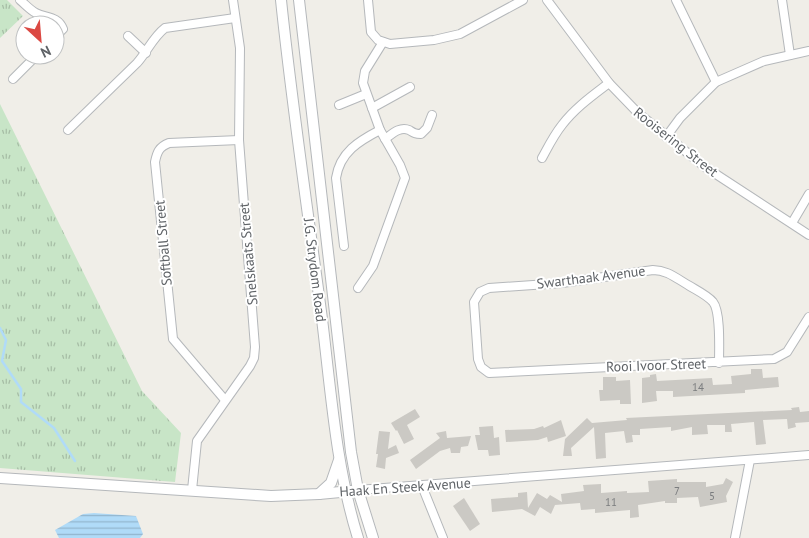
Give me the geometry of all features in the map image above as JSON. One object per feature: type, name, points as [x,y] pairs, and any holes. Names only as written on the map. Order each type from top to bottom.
[{"type":"street","points":[[20,0],[36,13],[48,15]]},
{"type":"street","name":"Snelskaats Street","points":[[192,490],[197,441],[250,366],[254,358],[255,347],[238,140],[240,48],[233,0]]},
{"type":"street","name":"J.G. Strydom Road","points":[[281,0],[290,83],[340,454],[346,491],[358,538]]},
{"type":"street","name":"J.G. Strydom Road","points":[[299,0],[351,452],[358,490],[373,538]]},
{"type":"street","points":[[368,0],[371,32],[373,36],[390,44],[434,40],[460,34],[523,0]]},
{"type":"street","name":"Rooisering Street","points":[[547,0],[609,83],[638,114],[704,167],[809,235]]},
{"type":"street","points":[[676,0],[716,82]]},
{"type":"street","points":[[782,0],[790,55]]},
{"type":"street","points":[[68,130],[146,54],[160,32],[168,27],[235,18]]},
{"type":"street","points":[[128,36],[146,54]]},
{"type":"street","points":[[358,288],[373,266],[405,182],[403,171],[380,130],[362,78],[383,42]]},
{"type":"street","points":[[666,137],[680,118],[716,82],[757,63],[809,51]]},
{"type":"street","points":[[13,78],[27,65]]},
{"type":"street","points":[[542,158],[560,126],[568,117],[578,106],[609,83]]},
{"type":"street","points":[[372,108],[410,87]]},
{"type":"street","points":[[339,104],[366,94]]},
{"type":"street","points":[[385,139],[402,129],[407,129],[414,134],[421,134],[425,131],[432,116]]},
{"type":"street","points":[[344,246],[336,178],[338,169],[351,147],[380,130]]},
{"type":"street","name":"Softball Street","points":[[225,400],[173,339],[155,162],[158,150],[163,145],[169,143],[238,140]]},
{"type":"street","points":[[792,223],[809,194]]},
{"type":"street","name":"Swarthaak Avenue","points":[[484,370],[477,353],[474,306],[480,292],[489,288],[562,283],[653,270],[668,273],[715,304],[719,363]]},
{"type":"street","name":"Rooi Ivoor Street","points":[[484,370],[489,373],[719,363],[778,358],[787,352],[809,317]]},
{"type":"street","points":[[319,494],[333,480],[340,454]]},
{"type":"street","name":"Haak En Steek Avenue","points":[[0,478],[271,496],[319,494],[809,455]]},
{"type":"street","points":[[735,538],[750,460]]},
{"type":"street","points":[[422,486],[442,538]]},
{"type":"green space","points":[[0,0],[7,0],[22,15],[15,15],[15,24],[0,38]]},
{"type":"green space","points":[[0,104],[142,391],[181,433],[175,482],[0,468]]},
{"type":"water","points":[[83,514],[136,516],[143,534],[140,538],[59,538],[55,530]]},
{"type":"building","points":[[751,369],[762,369],[763,378],[778,377],[779,387],[745,390],[745,393],[673,397],[673,391],[656,391],[657,401],[642,403],[642,378],[650,377],[650,375],[656,374],[657,381],[712,378],[713,385],[732,384],[731,376],[751,374]]},
{"type":"building","points":[[603,377],[616,377],[616,381],[630,380],[631,404],[620,404],[620,400],[600,401],[599,390],[603,390]]},
{"type":"building","points":[[799,407],[800,412],[809,411],[809,422],[795,423],[796,427],[788,429],[787,419],[763,420],[766,444],[756,445],[754,422],[731,424],[732,432],[725,432],[725,425],[707,425],[708,434],[692,435],[692,427],[671,431],[671,427],[640,429],[640,435],[632,435],[633,442],[626,443],[624,431],[605,433],[606,458],[596,459],[594,427],[571,448],[572,456],[563,456],[565,439],[587,418],[592,423],[627,420],[626,418],[792,410],[791,408]]},
{"type":"building","points":[[415,409],[420,417],[407,425],[414,439],[404,444],[391,423]]},
{"type":"building","points":[[561,420],[566,436],[548,442],[547,437],[538,440],[506,442],[505,430],[534,429],[543,426],[544,428]]},
{"type":"building","points":[[493,426],[494,438],[499,437],[500,455],[489,456],[488,450],[478,450],[475,435],[480,435],[479,427]]},
{"type":"building","points":[[379,431],[390,432],[388,449],[396,445],[399,453],[386,458],[385,469],[376,467]]},
{"type":"building","points":[[446,431],[447,438],[471,436],[468,446],[461,447],[460,453],[451,453],[450,448],[440,451],[416,469],[410,460],[440,438],[436,433]]},
{"type":"building","points":[[726,478],[733,482],[726,496],[727,502],[700,507],[698,497],[677,498],[677,503],[665,503],[665,501],[638,505],[639,517],[630,518],[630,510],[595,513],[595,509],[581,510],[580,503],[555,505],[551,514],[540,507],[535,516],[522,509],[492,512],[491,499],[518,497],[518,493],[527,492],[528,508],[537,493],[547,499],[550,495],[562,502],[561,494],[584,491],[583,485],[601,484],[601,493],[649,492],[648,481],[677,479],[677,482],[706,482],[706,487],[723,484]]},
{"type":"building","points":[[464,498],[480,524],[470,531],[453,506]]},
{"type":"waterway","points":[[0,328],[6,340],[2,361],[21,389],[21,402],[54,428],[75,461]]}]
